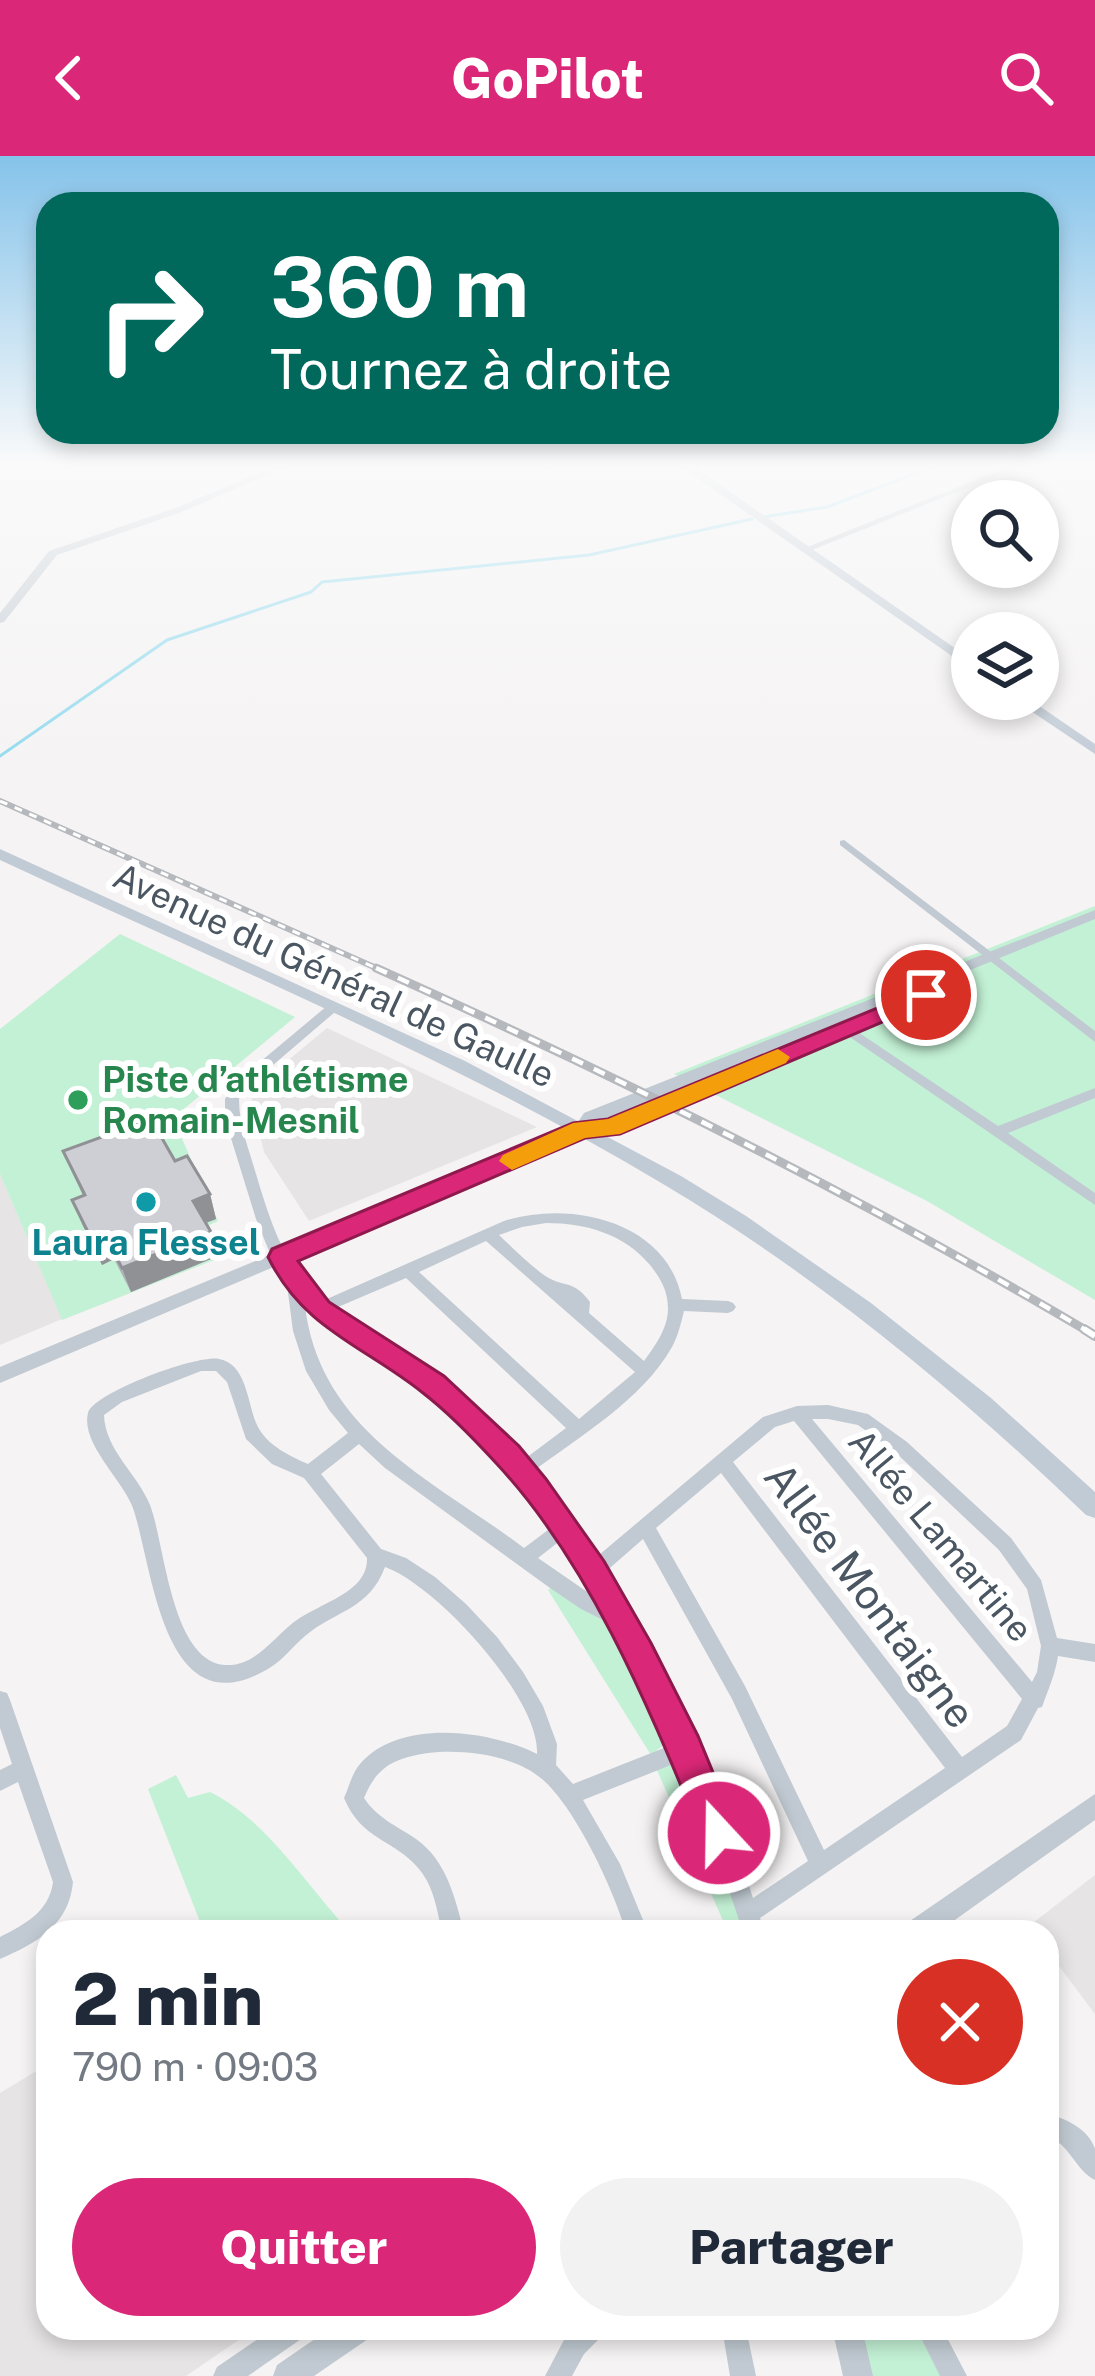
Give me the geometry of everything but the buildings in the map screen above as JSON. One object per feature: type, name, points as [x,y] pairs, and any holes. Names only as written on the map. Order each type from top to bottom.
[{"type":"main road","points":[[827,566],[951,652]]},
{"type":"main road","points":[[1051,720],[1095,750]]},
{"type":"main road","name":"Avenue du Général de Gaulle","points":[[0,854],[582,1130],[693,1193],[874,1317],[1010,1429],[1095,1507]]},
{"type":"street","points":[[0,620],[43,566]]},
{"type":"street","points":[[844,843],[1095,1038]]},
{"type":"street","points":[[0,1375],[582,1130],[611,1128],[1095,914]]},
{"type":"street","points":[[582,1130],[590,1117],[1095,925]]},
{"type":"street","points":[[331,1009],[241,1085],[232,1099],[260,1213],[295,1282],[326,1314],[434,1385],[521,1471],[593,1571],[686,1749],[751,1920]]},
{"type":"street","points":[[846,1028],[1095,1200]]},
{"type":"street","points":[[998,1132],[1095,1093]]},
{"type":"street","points":[[300,1332],[408,1271],[531,1220],[569,1217],[600,1224],[635,1241],[657,1259],[677,1305],[675,1334],[646,1372],[521,1471]]},
{"type":"street","points":[[489,1235],[646,1372]]},
{"type":"street","points":[[408,1271],[576,1427]]},
{"type":"street","points":[[295,1282],[300,1332],[319,1384],[358,1436],[525,1558],[620,1619]]},
{"type":"street","points":[[677,1305],[728,1307]]},
{"type":"street","points":[[375,1556],[374,1577],[362,1593],[300,1629],[260,1665],[230,1675],[201,1670],[183,1650],[140,1501],[94,1430],[96,1412],[116,1396],[200,1365],[220,1365],[234,1378],[253,1434],[278,1459],[310,1473],[375,1556],[412,1569],[494,1647],[538,1718],[550,1748],[547,1770]]},
{"type":"street","points":[[593,1571],[769,1421],[797,1413],[828,1412],[862,1420],[918,1463],[1005,1544],[1035,1586],[1051,1646],[1046,1674],[1014,1733],[820,1864],[754,1920]]},
{"type":"street","name":"Allée Lamartine","points":[[797,1413],[1034,1700]]},
{"type":"street","points":[[310,1473],[358,1436]]},
{"type":"street","name":"Allée Montaigne","points":[[723,1462],[960,1771]]},
{"type":"street","points":[[645,1526],[712,1634],[820,1864]]},
{"type":"street","points":[[525,1558],[563,1528]]},
{"type":"street","points":[[1051,1646],[1095,1653]]},
{"type":"street","points":[[0,1700],[63,1893],[47,1920]]},
{"type":"street","points":[[450,1920],[441,1888],[425,1861],[357,1810],[354,1798],[361,1777],[390,1755],[454,1740],[496,1748],[547,1770],[571,1795],[631,1920]]},
{"type":"street","points":[[571,1795],[686,1749]]},
{"type":"street","points":[[0,1781],[24,1768]]},
{"type":"street","points":[[933,1920],[1095,1807]]},
{"type":"street","points":[[0,1948],[36,1927]]},
{"type":"street","points":[[1059,2127],[1072,2136],[1095,2168]]},
{"type":"street","points":[[226,2376],[278,2340]]},
{"type":"street","points":[[287,2376],[340,2340]]},
{"type":"street","points":[[558,2376],[580,2340]]},
{"type":"street","points":[[736,2340],[742,2376]]},
{"type":"street","points":[[850,2340],[858,2376]]},
{"type":"street","points":[[934,2340],[953,2376]]},
{"type":"shaded area","points":[[327,1028],[537,1127],[309,1221],[264,1152],[250,1092]]},
{"type":"shaded area","points":[[0,1174],[62,1319],[0,1345]]},
{"type":"shaded area","points":[[1095,1875],[1095,2014],[1059,1966],[1059,1920],[1037,1920]]},
{"type":"shaded area","points":[[36,2071],[36,2340],[238,2340],[186,2376],[0,2376],[0,2093]]},
{"type":"green space","points":[[1095,906],[1095,1300],[927,1201],[674,1074]]},
{"type":"green space","points":[[120,934],[295,1017],[173,1118],[218,1221],[203,1228],[219,1258],[62,1320],[0,1174],[0,1029]]},
{"type":"green space","points":[[554,1585],[617,1628],[671,1739],[651,1755],[548,1590]]},
{"type":"green space","points":[[670,1764],[686,1772],[741,1920],[723,1920],[656,1768]]},
{"type":"green space","points":[[176,1775],[188,1798],[210,1792],[231,1804],[285,1855],[340,1920],[199,1920],[148,1789]]},
{"type":"green space","points":[[862,2340],[926,2340],[943,2376],[871,2376]]},
{"type":"waterway","points":[[0,756],[167,640],[311,592],[322,582],[484,566]]},
{"type":"railway","points":[[0,801],[383,971]]},
{"type":"railway","points":[[376,968],[738,1140],[1086,1330]]},
{"type":"railway","points":[[1086,1330],[1095,1336]]},
{"type":"slow traffic","points":[[512,1161],[582,1130],[611,1128],[778,1057]]},
{"type":"place","name":"Piste d’athlétisme Romain-Mesnil","points":[[78,1100]]},
{"type":"place","name":"Laura Flessel","points":[[146,1202]]},
{"type":"route","points":[[719,1833],[661,1695],[593,1571],[535,1489],[461,1407],[319,1310],[304,1295],[282,1257],[582,1130],[611,1128],[926,995]]}]
